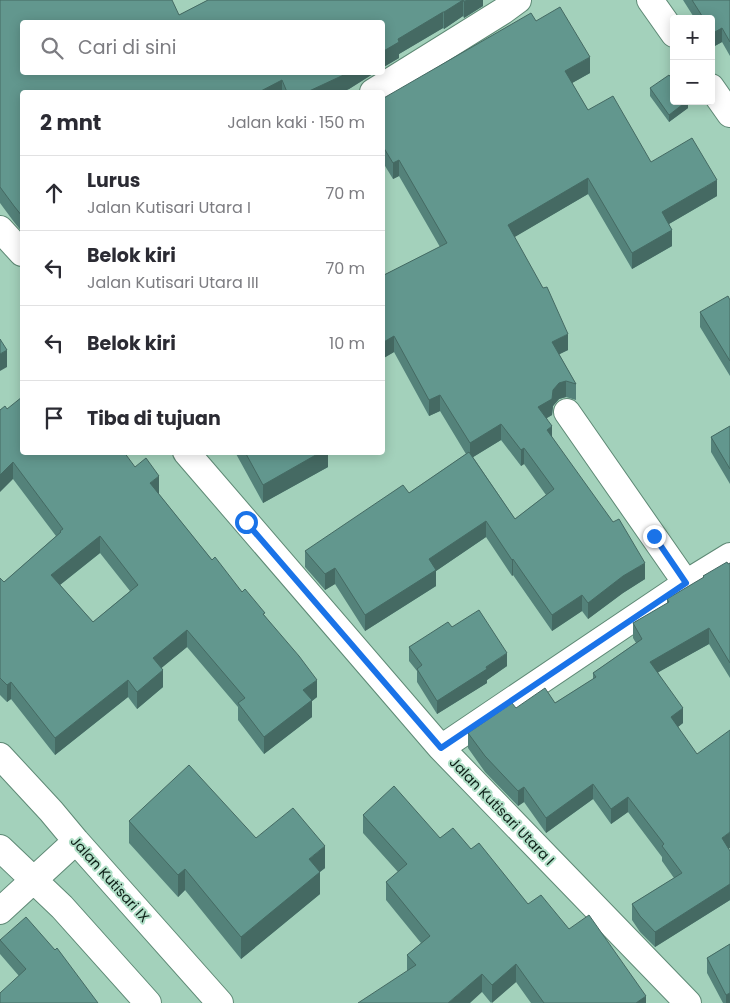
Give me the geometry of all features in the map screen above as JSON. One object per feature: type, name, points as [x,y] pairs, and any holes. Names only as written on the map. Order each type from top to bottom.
[{"type":"street","points":[[376,90],[518,0]]},
{"type":"street","points":[[650,0],[670,28]]},
{"type":"street","points":[[715,93],[730,114]]},
{"type":"street","points":[[0,229],[20,251]]},
{"type":"street","points":[[567,412],[686,583]]},
{"type":"street","name":"Jalan Kutisari Utara I","points":[[189,455],[441,748],[688,1003]]},
{"type":"street","points":[[441,748],[686,583],[730,556]]},
{"type":"street","name":"Jalan Kutisari IX","points":[[0,756],[52,811],[76,842],[220,1003]]},
{"type":"street","points":[[0,911],[76,842]]},
{"type":"street","points":[[0,848],[45,870],[62,906],[148,1003]]},
{"type":"building","points":[[0,0],[172,0],[179,15],[208,0],[463,0],[398,39],[399,42],[385,50],[385,20],[20,20],[20,75],[344,75],[311,90],[286,90],[282,80],[263,90],[20,90],[20,213],[0,187]]},
{"type":"building","points":[[692,0],[730,0],[730,42],[722,28],[715,32],[715,15],[701,15]]},
{"type":"building","points":[[560,7],[590,57],[565,71],[588,110],[613,96],[651,162],[692,138],[717,180],[662,212],[672,230],[632,253],[588,178],[508,225],[543,288],[547,287],[568,334],[552,342],[576,384],[566,381],[559,383],[553,390],[552,399],[538,407],[552,426],[547,430],[613,522],[619,519],[645,563],[623,576],[588,603],[582,595],[552,615],[486,521],[429,559],[436,570],[365,615],[335,568],[325,574],[305,551],[403,485],[409,493],[469,452],[515,519],[554,489],[524,448],[521,450],[501,424],[470,443],[440,395],[429,400],[394,336],[385,341],[385,274],[447,243],[399,160],[393,163],[385,150],[385,97],[531,13],[536,21]]},
{"type":"building","points":[[669,75],[670,105],[682,105],[669,115],[650,88]]},
{"type":"building","points":[[728,296],[730,300],[730,361],[700,312]]},
{"type":"building","points":[[0,339],[7,350],[0,354]]},
{"type":"building","points":[[20,399],[20,455],[126,455],[135,467],[146,458],[159,476],[150,483],[212,560],[215,557],[242,592],[245,589],[317,680],[303,690],[312,700],[264,737],[238,703],[245,698],[187,630],[153,658],[163,670],[137,692],[128,680],[55,738],[11,682],[7,685],[0,678],[0,578],[4,582],[63,529],[13,462],[0,475],[0,410],[5,406],[7,409]],"holes":[[[100,536],[138,585],[93,622],[51,575]]]},
{"type":"building","points":[[730,426],[730,469],[711,437]]},
{"type":"building","points":[[247,455],[316,455],[263,485]]},
{"type":"building","points":[[727,562],[728,564],[730,563],[730,663],[709,628],[650,662],[683,708],[671,717],[697,754],[730,730],[730,832],[722,838],[730,851],[730,884],[655,932],[632,904],[682,873],[662,846],[664,844],[628,797],[611,809],[593,784],[546,818],[524,787],[518,791],[485,756],[468,733],[512,703],[516,708],[545,688],[555,703],[596,677],[593,673],[642,639],[633,623],[669,602],[667,599]]},
{"type":"building","points":[[479,610],[507,653],[486,667],[487,669],[437,701],[417,669],[422,665],[409,647],[448,622],[452,627]]},
{"type":"building","points":[[189,765],[256,838],[293,808],[325,846],[309,859],[320,872],[241,937],[185,869],[178,875],[129,821]]},
{"type":"building","points":[[394,786],[440,838],[453,828],[471,849],[479,843],[528,904],[541,895],[569,929],[589,915],[646,996],[636,1003],[544,1003],[516,964],[492,985],[482,974],[448,1003],[358,1003],[416,965],[407,955],[430,936],[386,882],[407,864],[363,815]]},
{"type":"building","points":[[26,917],[55,950],[57,948],[98,1003],[0,1003],[0,993],[26,969],[0,940]]},
{"type":"building","points":[[730,944],[730,993],[726,995],[707,958]]},
{"type":"route","points":[[246,522],[441,748],[686,583],[654,536]]}]
